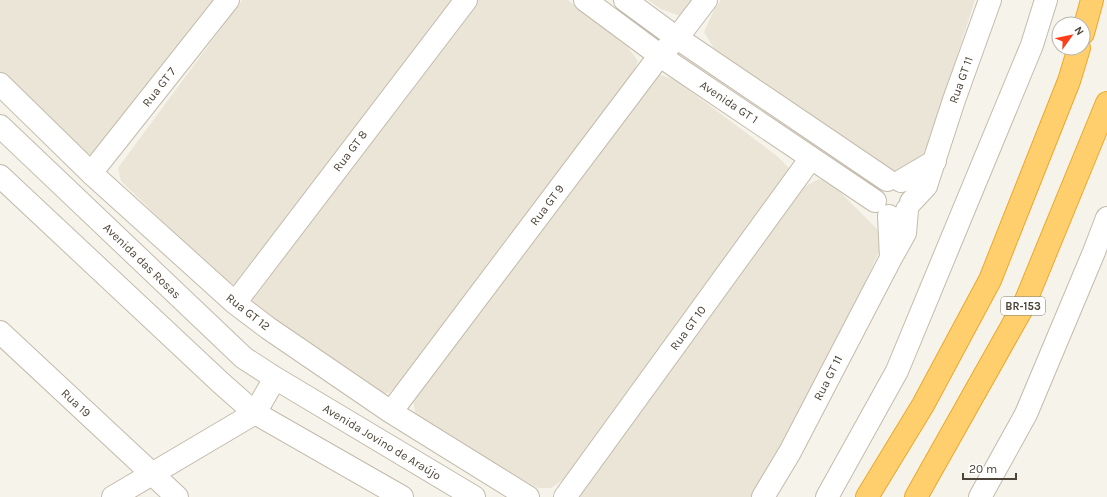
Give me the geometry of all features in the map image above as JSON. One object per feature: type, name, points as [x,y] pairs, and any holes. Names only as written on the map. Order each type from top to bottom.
[{"type":"highway","points":[[1088,16],[1092,0]]},
{"type":"highway","points":[[867,497],[922,405],[990,280],[1069,81],[1077,56]]},
{"type":"highway","name":"BR-153","points":[[916,497],[1024,305],[1107,103]]},
{"type":"street","name":"Rua GT 7","points":[[90,174],[228,0]]},
{"type":"street","name":"Rua GT 8","points":[[234,303],[466,0]]},
{"type":"street","name":"Avenida GT 1","points":[[585,0],[660,55],[811,158],[896,208]]},
{"type":"street","name":"Avenida GT 1","points":[[625,0],[677,38],[894,181]]},
{"type":"street","name":"Rua GT 9","points":[[391,412],[660,55],[677,38],[706,0]]},
{"type":"street","name":"Rua GT 11","points":[[763,497],[790,452],[905,233],[896,208],[926,186],[954,100],[990,0]]},
{"type":"street","points":[[827,497],[897,371],[1032,45],[1046,0]]},
{"type":"street","name":"Rua GT 12","points":[[0,84],[90,174],[234,303],[391,412],[528,497]]},
{"type":"street","name":"Avenida das Rosas","points":[[0,126],[244,358],[283,383]]},
{"type":"street","name":"Rua GT 10","points":[[565,497],[811,158]]},
{"type":"street","points":[[894,181],[907,187],[911,194],[896,208],[875,195],[877,189],[882,184],[894,181],[935,161]]},
{"type":"street","points":[[0,176],[255,413],[402,497]]},
{"type":"street","points":[[980,497],[1026,414],[1107,218]]},
{"type":"street","name":"Rua 19","points":[[0,332],[176,497]]},
{"type":"street","points":[[113,497],[255,413],[283,383]]},
{"type":"street","name":"Avenida Jovino de Araújo","points":[[283,383],[474,497]]},
{"type":"shaded area","points":[[0,0],[217,0],[100,154],[86,154],[0,71]]},
{"type":"shaded area","points":[[242,0],[458,0],[237,286],[223,280],[121,181],[118,168]]},
{"type":"shaded area","points":[[471,0],[568,0],[627,46],[638,61],[633,74],[402,380],[389,393],[377,393],[251,305],[254,288]]},
{"type":"shaded area","points":[[648,0],[706,0],[683,17],[661,9]]},
{"type":"shaded area","points":[[721,0],[975,0],[924,159],[904,176],[882,173],[715,50],[704,32],[714,10]]},
{"type":"shaded area","points":[[661,75],[677,81],[777,156],[791,170],[567,477],[551,488],[538,488],[416,417],[413,400],[649,83]]},
{"type":"shaded area","points":[[819,179],[832,184],[877,229],[883,241],[788,451],[756,497],[580,497],[584,481],[804,187]]}]
